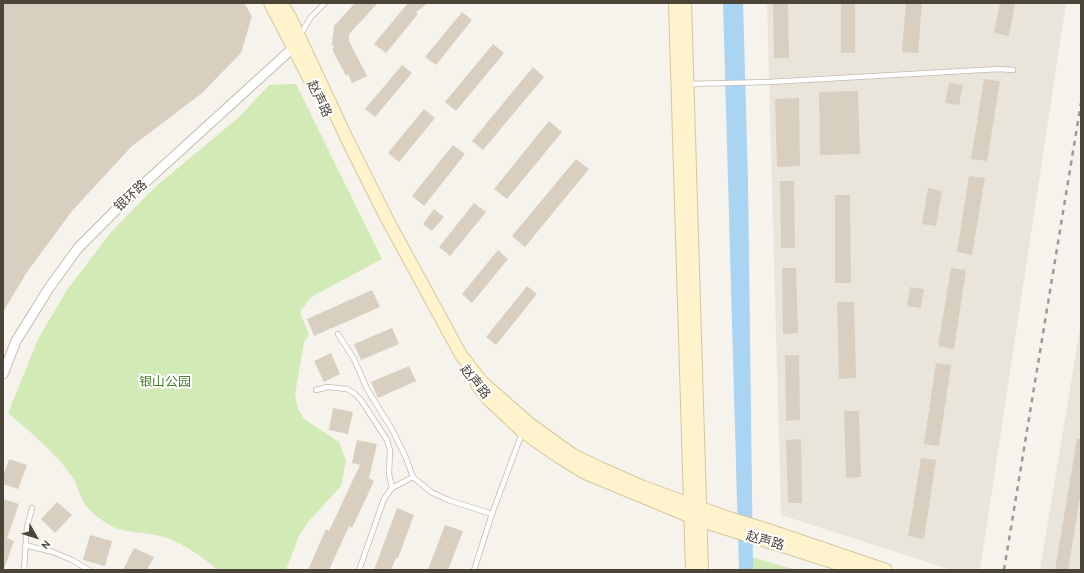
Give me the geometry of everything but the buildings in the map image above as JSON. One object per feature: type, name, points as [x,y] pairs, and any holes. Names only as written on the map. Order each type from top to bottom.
[{"type":"street","name":"赵声路","points":[[270,3],[296,42],[357,176],[407,272],[453,355],[489,400],[523,432],[559,458],[585,473],[695,519],[857,570]]},
{"type":"street","points":[[282,3],[291,19],[296,42],[415,272],[461,354],[482,382],[530,424],[573,455],[643,487],[886,570]]},
{"type":"street","points":[[675,3],[695,506]]},
{"type":"street","points":[[685,3],[688,84],[695,506],[692,570]]},
{"type":"street","name":"银环路","points":[[3,374],[16,340],[49,288],[78,248],[126,200],[296,42]]},
{"type":"street","points":[[695,519],[702,570]]},
{"type":"lane","points":[[296,42],[311,17],[325,3]]},
{"type":"lane","points":[[688,84],[999,69],[1013,70]]},
{"type":"lane","points":[[338,334],[354,359],[367,388],[393,431],[413,477],[431,492],[448,500],[492,514]]},
{"type":"lane","points":[[316,390],[327,387],[347,389],[361,400],[387,440],[390,450],[389,474],[392,488]]},
{"type":"lane","points":[[474,570],[492,514],[523,432]]},
{"type":"lane","points":[[359,570],[384,498],[392,488],[413,477]]},
{"type":"lane","points":[[24,570],[27,527],[32,508]]},
{"type":"lane","points":[[25,545],[53,552],[72,560],[89,570]]},
{"type":"shaded area","points":[[767,3],[1066,3],[980,570],[952,570],[781,515]]},
{"type":"shaded area","points":[[1081,322],[1081,570],[1040,570]]},
{"type":"green space","name":"银山公园","points":[[296,84],[382,259],[311,297],[300,312],[309,335],[304,342],[295,395],[298,409],[304,419],[339,442],[346,461],[341,486],[308,522],[299,536],[286,570],[217,570],[198,554],[175,541],[154,534],[121,530],[109,525],[99,518],[84,503],[73,478],[64,466],[41,442],[8,413],[38,339],[67,290],[111,232],[155,187],[238,118],[269,85]]},
{"type":"green space","points":[[751,557],[797,570],[753,570]]},
{"type":"water","points":[[723,3],[743,3],[748,182],[753,570],[739,570]]},
{"type":"railway","points":[[1004,570],[1081,103]]}]
